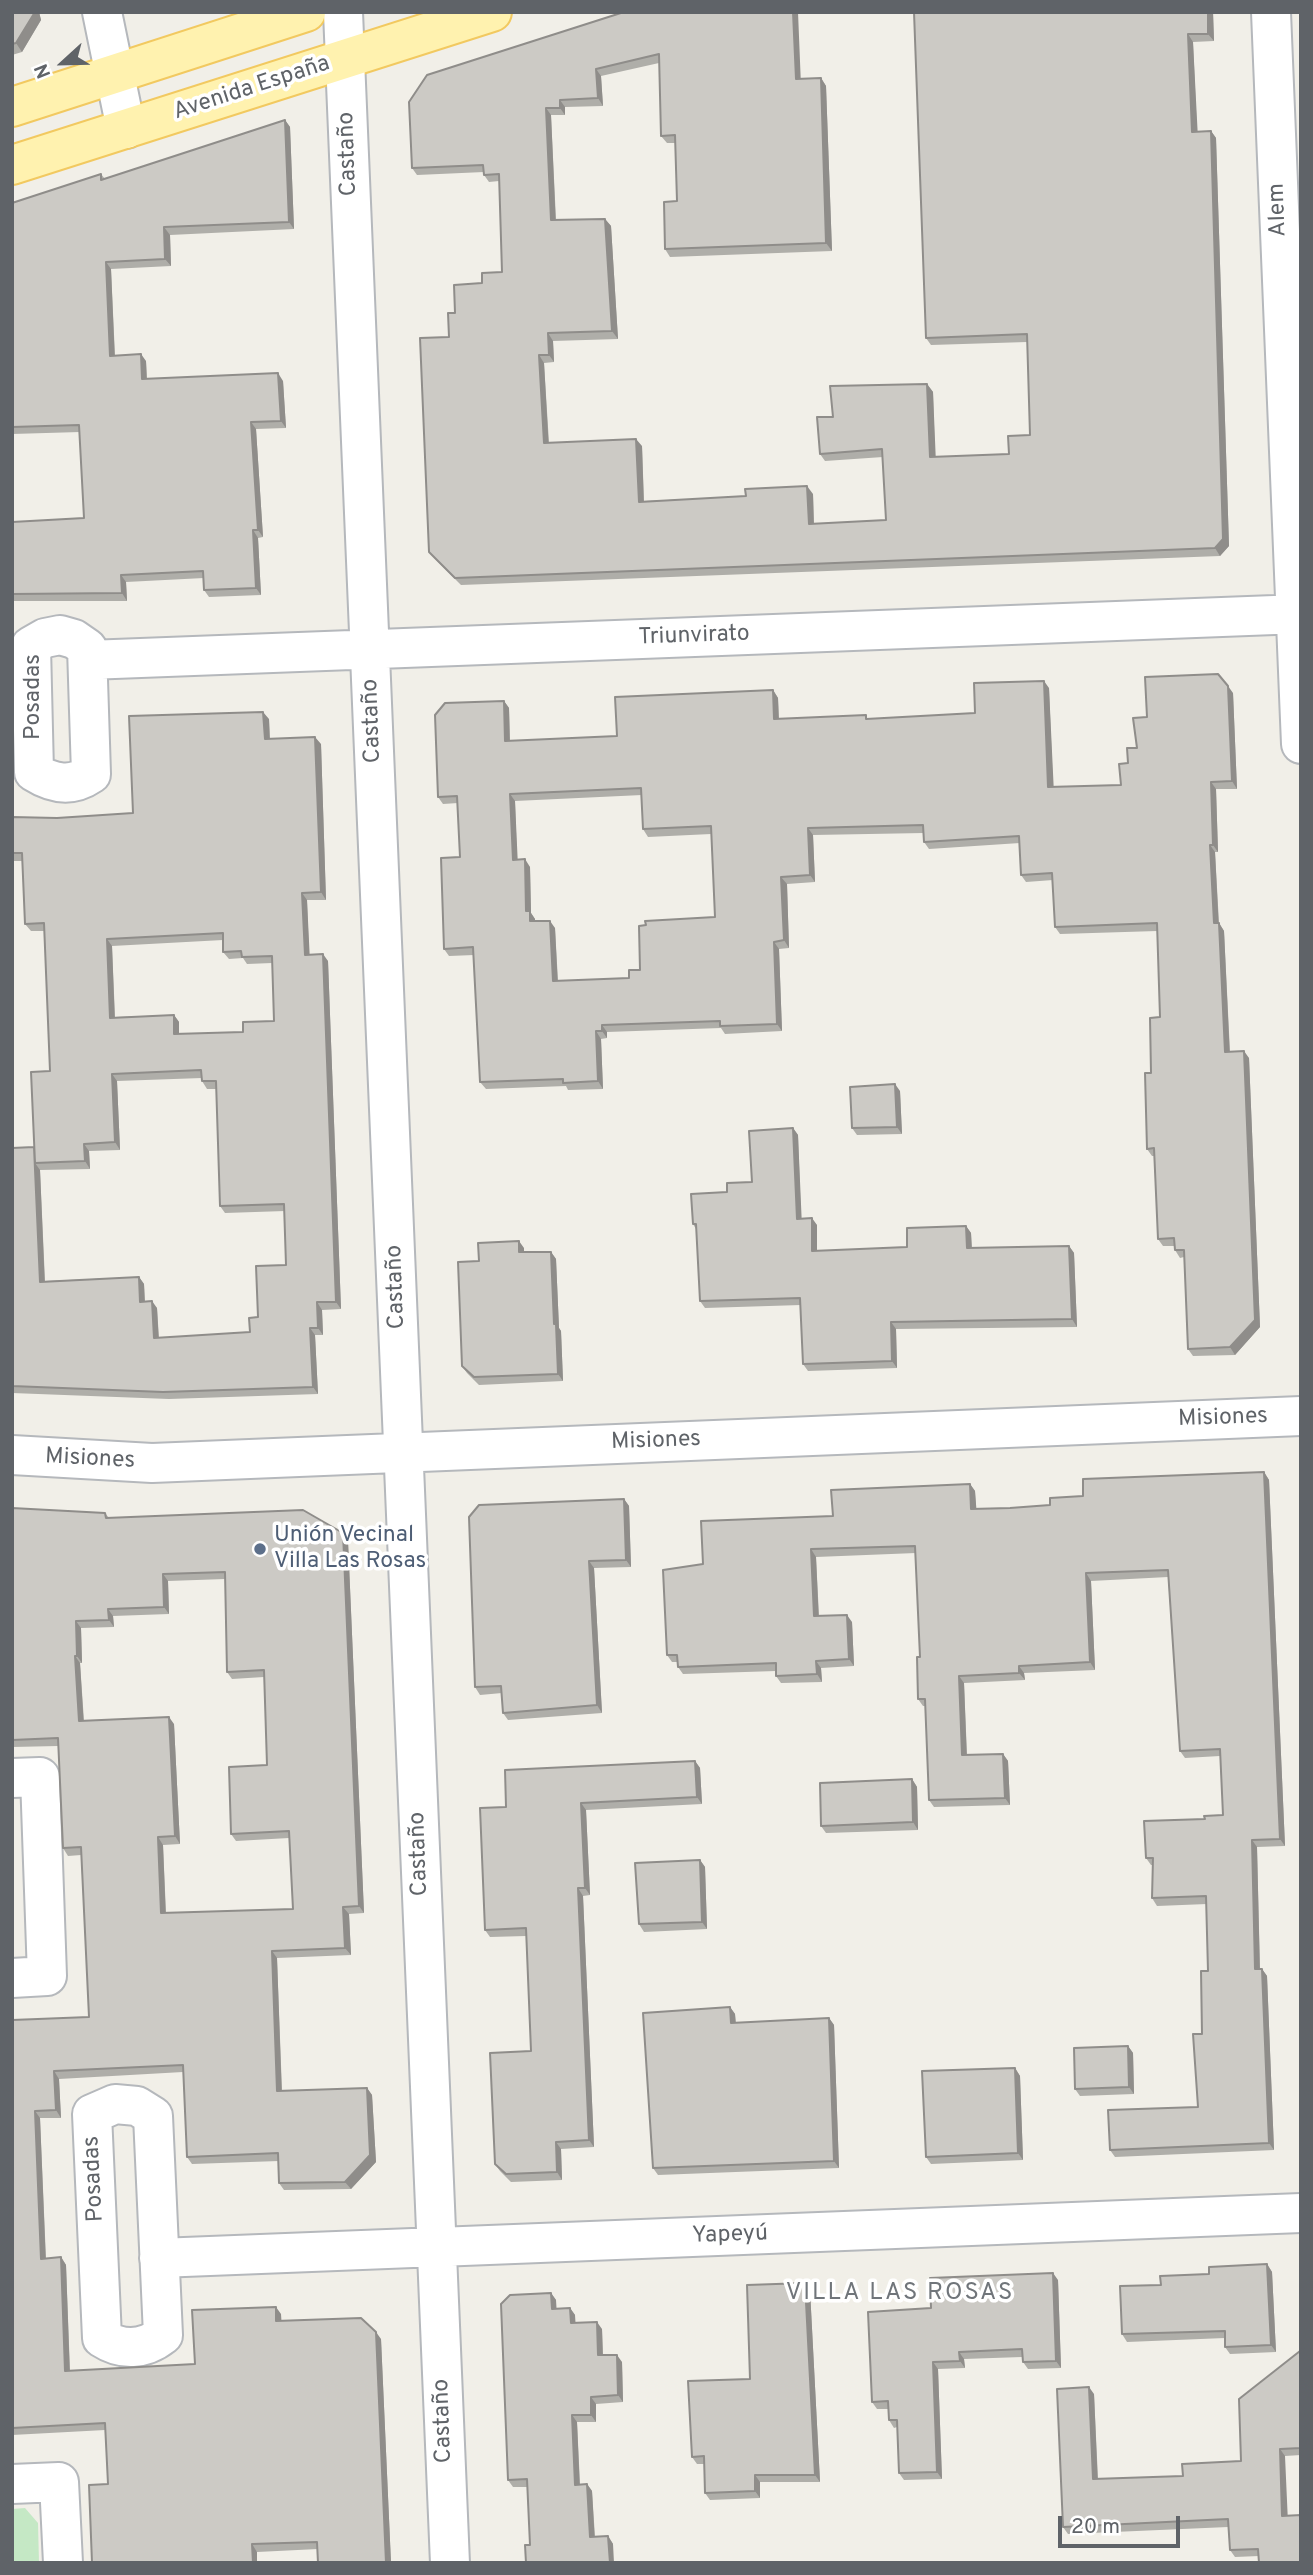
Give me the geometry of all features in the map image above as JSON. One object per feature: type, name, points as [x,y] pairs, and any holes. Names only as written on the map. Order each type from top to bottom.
[{"type":"main road","points":[[12,107],[306,12]]},
{"type":"main road","name":"Avenida España","points":[[12,165],[492,12]]},
{"type":"street","points":[[102,12],[126,129]]},
{"type":"street","name":"Castaño","points":[[344,12],[450,2563]]},
{"type":"street","name":"Alem","points":[[1271,12],[1298,614],[1301,744]]},
{"type":"street","name":"Triunvirato","points":[[88,660],[1298,614]]},
{"type":"street","name":"Misiones","points":[[12,1455],[152,1463],[1301,1416]]},
{"type":"street","points":[[26,1778],[30,1977]]},
{"type":"street","name":"Posadas","points":[[130,2104],[153,2116],[159,2258],[163,2335],[152,2343],[137,2348],[121,2347],[102,2338],[92,2114],[107,2106],[130,2104]]},
{"type":"street","name":"Yapeyú","points":[[159,2258],[1301,2213]]},
{"type":"street","points":[[12,2484],[59,2482],[63,2563]]},
{"type":"green space","points":[[25,2508],[38,2523],[39,2563],[12,2563],[12,2509]]},
{"type":"building","points":[[12,12],[35,12],[16,43],[12,44]]},
{"type":"building","points":[[624,12],[793,12],[796,79],[821,78],[826,243],[665,249],[664,202],[677,201],[675,135],[661,136],[659,54],[596,69],[598,98],[560,100],[560,108],[546,108],[551,220],[605,219],[612,331],[548,333],[549,355],[539,355],[544,443],[636,439],[639,502],[746,496],[745,489],[807,486],[809,524],[886,520],[882,449],[820,454],[817,417],[833,417],[830,386],[927,384],[930,457],[1009,454],[1008,436],[1030,435],[1027,334],[926,338],[914,12],[1208,12],[1208,34],[1188,34],[1192,132],[1211,131],[1223,539],[1215,548],[455,578],[429,552],[420,338],[449,337],[448,313],[455,313],[454,285],[482,283],[482,273],[502,272],[499,174],[484,175],[483,165],[412,168],[409,102],[427,75]]},
{"type":"building","points":[[285,120],[289,222],[164,227],[165,259],[106,262],[110,356],[141,354],[142,379],[278,373],[281,421],[251,422],[258,530],[253,530],[256,588],[204,590],[203,571],[121,575],[122,593],[12,594],[12,522],[84,518],[79,425],[12,427],[12,203],[101,174],[101,180]]},
{"type":"building","points":[[1218,674],[1228,686],[1232,781],[1211,782],[1213,845],[1210,845],[1214,923],[1219,923],[1225,1052],[1244,1051],[1255,1320],[1230,1347],[1188,1349],[1184,1250],[1175,1250],[1174,1238],[1158,1239],[1154,1148],[1147,1149],[1145,1073],[1151,1073],[1150,1018],[1160,1017],[1157,923],[1055,927],[1052,873],[1021,875],[1019,836],[924,842],[923,825],[808,828],[810,875],[781,877],[784,940],[774,942],[777,1024],[720,1026],[720,1021],[602,1025],[602,1031],[596,1031],[598,1081],[563,1083],[563,1079],[480,1082],[473,947],[444,949],[441,858],[460,857],[457,796],[438,797],[435,715],[445,703],[504,701],[505,741],[617,736],[615,697],[773,690],[774,719],[866,715],[866,719],[975,713],[974,683],[1044,681],[1048,787],[1121,785],[1119,764],[1128,763],[1127,748],[1137,748],[1133,718],[1147,717],[1145,677]],"holes":[[[641,788],[643,829],[711,826],[715,917],[645,921],[646,925],[639,926],[640,970],[629,970],[629,978],[553,981],[550,921],[530,921],[530,911],[526,911],[525,859],[513,860],[510,794]]]},
{"type":"building","points":[[263,712],[265,739],[315,737],[321,892],[302,893],[305,955],[323,954],[336,1302],[317,1302],[318,1328],[310,1328],[313,1387],[163,1392],[12,1386],[12,1148],[34,1147],[40,1282],[139,1277],[140,1302],[152,1301],[154,1338],[250,1332],[249,1318],[258,1317],[256,1266],[286,1265],[284,1204],[220,1206],[216,1081],[202,1081],[201,1070],[112,1074],[115,1142],[84,1144],[85,1161],[35,1163],[31,1072],[50,1071],[44,923],[25,924],[22,853],[12,853],[12,817],[57,818],[133,813],[129,716]],"holes":[[[223,933],[223,952],[241,951],[242,957],[272,956],[274,1021],[243,1022],[243,1032],[174,1034],[174,1015],[110,1018],[107,939]]]},
{"type":"building","points":[[895,1084],[897,1127],[852,1128],[850,1087]]},
{"type":"building","points":[[793,1128],[797,1219],[812,1218],[812,1251],[907,1247],[907,1228],[966,1226],[967,1248],[1069,1246],[1072,1319],[891,1322],[892,1361],[803,1364],[800,1298],[700,1301],[696,1224],[693,1224],[691,1194],[727,1192],[727,1183],[752,1182],[749,1131]]},
{"type":"building","points":[[519,1241],[519,1252],[551,1252],[558,1374],[474,1377],[462,1366],[458,1262],[479,1261],[478,1243]]},
{"type":"building","points":[[1264,1472],[1280,1839],[1252,1840],[1255,1969],[1262,1969],[1269,2143],[1110,2150],[1108,2110],[1198,2107],[1193,2034],[1202,2034],[1201,1971],[1208,1971],[1206,1896],[1152,1898],[1153,1858],[1146,1858],[1144,1821],[1205,1819],[1204,1816],[1223,1815],[1220,1749],[1180,1751],[1168,1570],[1086,1573],[1090,1662],[1019,1666],[1019,1673],[959,1676],[962,1755],[1003,1754],[1005,1798],[929,1800],[925,1699],[918,1699],[917,1657],[920,1657],[915,1546],[811,1549],[814,1616],[847,1615],[849,1659],[816,1661],[817,1674],[776,1676],[776,1663],[678,1667],[677,1655],[667,1655],[663,1570],[703,1564],[701,1521],[833,1516],[831,1490],[970,1484],[971,1509],[1010,1508],[1050,1505],[1050,1498],[1083,1496],[1083,1479]]},
{"type":"building","points":[[624,1499],[626,1560],[589,1561],[597,1705],[503,1713],[501,1686],[475,1687],[469,1517],[479,1505]]},
{"type":"building","points":[[12,1508],[105,1513],[106,1518],[303,1510],[343,1533],[359,1906],[343,1907],[345,1948],[272,1951],[277,2091],[367,2088],[370,2155],[345,2182],[279,2183],[278,2153],[187,2157],[183,2065],[54,2071],[56,2110],[35,2111],[41,2259],[61,2257],[65,2371],[195,2364],[192,2310],[276,2307],[276,2321],[361,2318],[376,2332],[386,2563],[318,2563],[317,2542],[252,2544],[253,2563],[92,2563],[89,2485],[108,2484],[105,2423],[12,2428],[12,2020],[89,2017],[81,1847],[63,1848],[58,1738],[12,1740]],"holes":[[[225,1572],[227,1672],[264,1670],[267,1765],[229,1767],[231,1834],[289,1831],[293,1909],[161,1913],[158,1837],[175,1836],[169,1717],[79,1721],[76,1621],[109,1620],[108,1609],[164,1607],[163,1574]]]},
{"type":"building","points":[[695,1761],[697,1797],[581,1803],[585,1888],[578,1888],[589,2140],[556,2142],[557,2172],[506,2174],[495,2164],[490,2053],[531,2051],[526,1928],[485,1930],[480,1808],[506,1807],[505,1770]]},
{"type":"building","points":[[912,1779],[913,1822],[821,1826],[820,1783]]},
{"type":"building","points":[[700,1860],[702,1922],[639,1924],[635,1863]]},
{"type":"building","points":[[730,2007],[731,2023],[829,2018],[834,2161],[653,2168],[643,2013]]},
{"type":"building","points":[[1128,2046],[1129,2087],[1075,2089],[1074,2048]]},
{"type":"building","points":[[1015,2068],[1018,2153],[926,2157],[922,2071]]},
{"type":"building","points":[[1267,2264],[1271,2345],[1225,2347],[1225,2331],[1122,2334],[1120,2286],[1161,2285],[1160,2276],[1209,2274],[1209,2267]]},
{"type":"building","points":[[1053,2273],[1056,2361],[1023,2362],[1022,2349],[959,2352],[960,2361],[933,2362],[937,2472],[899,2473],[897,2420],[889,2420],[888,2401],[872,2402],[868,2312],[931,2308],[930,2278]]},
{"type":"building","points":[[805,2283],[815,2475],[755,2475],[755,2491],[705,2493],[704,2456],[692,2457],[688,2381],[750,2379],[747,2285]]},
{"type":"building","points":[[551,2293],[552,2309],[570,2308],[571,2323],[597,2322],[598,2355],[617,2355],[618,2395],[591,2397],[591,2415],[572,2415],[575,2485],[587,2484],[590,2537],[608,2536],[610,2563],[526,2563],[525,2545],[530,2545],[527,2479],[508,2480],[501,2304],[510,2295]]},
{"type":"building","points":[[1300,2351],[1301,2448],[1280,2449],[1282,2516],[1301,2515],[1301,2563],[1259,2563],[1258,2549],[1230,2550],[1228,2519],[1063,2527],[1057,2389],[1089,2387],[1093,2479],[1183,2476],[1182,2464],[1241,2461],[1239,2399]]},
{"type":"place","name":"Unión Vecinal Villa Las Rosas","points":[[260,1549]]},
{"type":"district","name":"VILLA LAS ROSAS","points":[[900,2294]]}]
